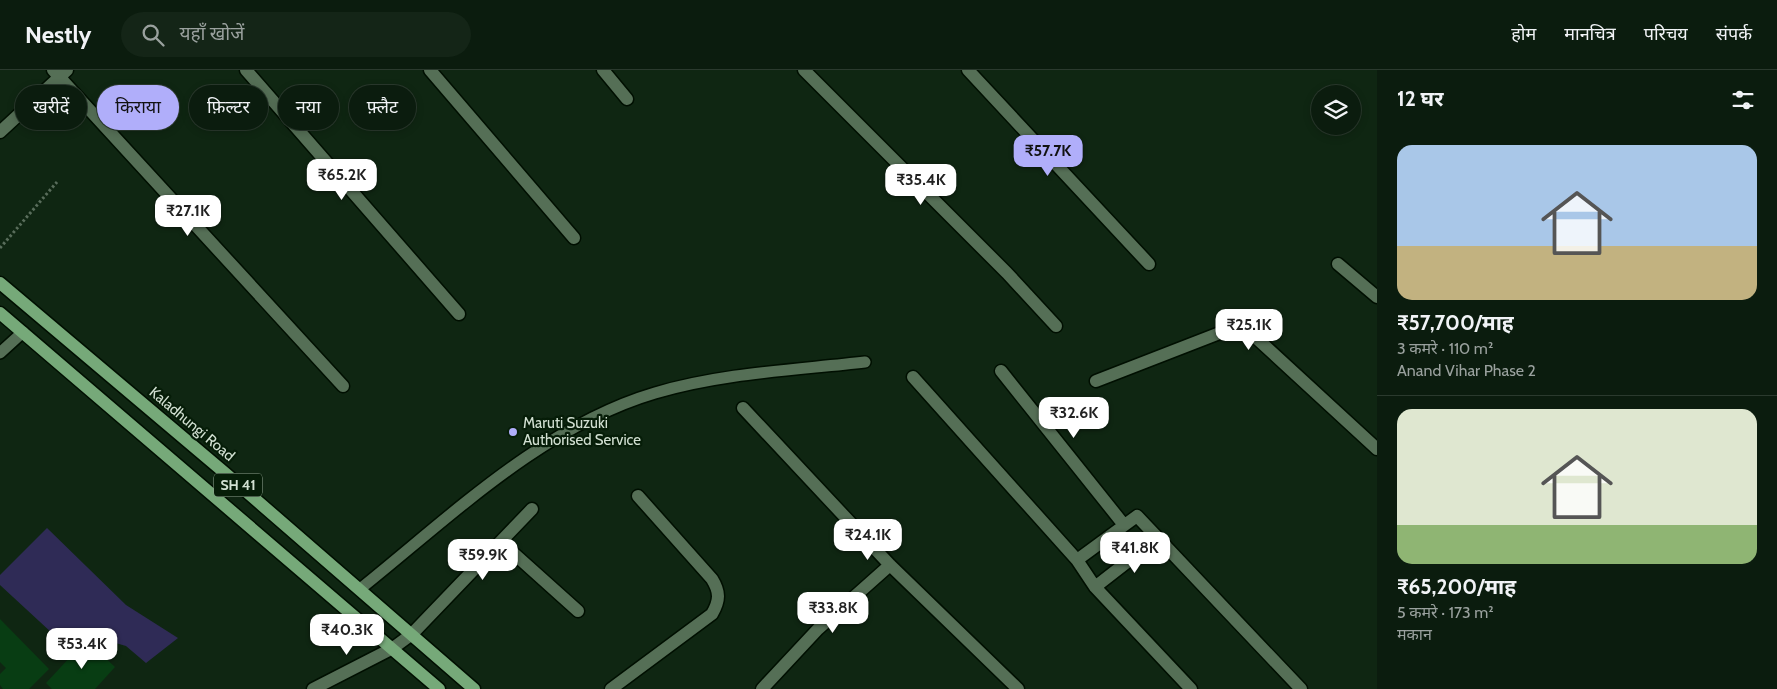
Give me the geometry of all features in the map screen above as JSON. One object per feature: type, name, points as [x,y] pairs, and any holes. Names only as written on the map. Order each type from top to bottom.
[{"type":"main road","name":"Kaladhungi Road","points":[[0,283],[225,473],[474,689]]},
{"type":"main road","name":"SH 41","points":[[0,313],[439,689]]},
{"type":"main road","points":[[210,491],[225,473]]},
{"type":"street","points":[[246,70],[459,314]]},
{"type":"street","points":[[430,70],[574,238]]},
{"type":"street","points":[[603,70],[628,99]]},
{"type":"street","points":[[804,70],[1008,273],[1056,326]]},
{"type":"street","points":[[968,70],[1149,264]]},
{"type":"street","points":[[0,132],[60,72],[343,386]]},
{"type":"street","points":[[1338,264],[1377,297]]},
{"type":"street","points":[[1096,381],[1230,329],[1241,329],[1252,334],[1377,449]]},
{"type":"street","points":[[1001,371],[1124,525]]},
{"type":"street","points":[[913,377],[1077,560],[1095,587],[1191,689]]},
{"type":"street","points":[[743,408],[890,565],[1018,689]]},
{"type":"street","points":[[611,689],[712,614],[718,603],[718,590],[712,579],[638,496]]},
{"type":"street","points":[[313,689],[393,648],[412,634],[532,509]]},
{"type":"street","points":[[1077,560],[1137,516],[1301,689]]},
{"type":"street","points":[[1095,587],[1158,538]]},
{"type":"street","points":[[501,542],[578,611]]},
{"type":"street","points":[[762,689],[818,629],[890,565]]},
{"type":"lane","points":[[0,353],[23,332]]},
{"type":"lane","points":[[360,590],[515,466],[561,434],[609,410],[654,393],[701,382],[865,362]]},
{"type":"path","points":[[0,248],[57,182]]},
{"type":"shaded area","points":[[47,528],[126,605],[178,638],[146,663],[126,646],[81,633],[65,645],[0,585],[0,575]]},
{"type":"building","points":[[0,619],[49,669],[29,689],[3,689],[0,685],[0,674],[6,668],[0,662]]},
{"type":"building","points":[[86,640],[115,667],[95,689],[52,689],[46,683]]},
{"type":"place","name":"Maruti Suzuki Authorised Service","points":[[513,432]]}]
